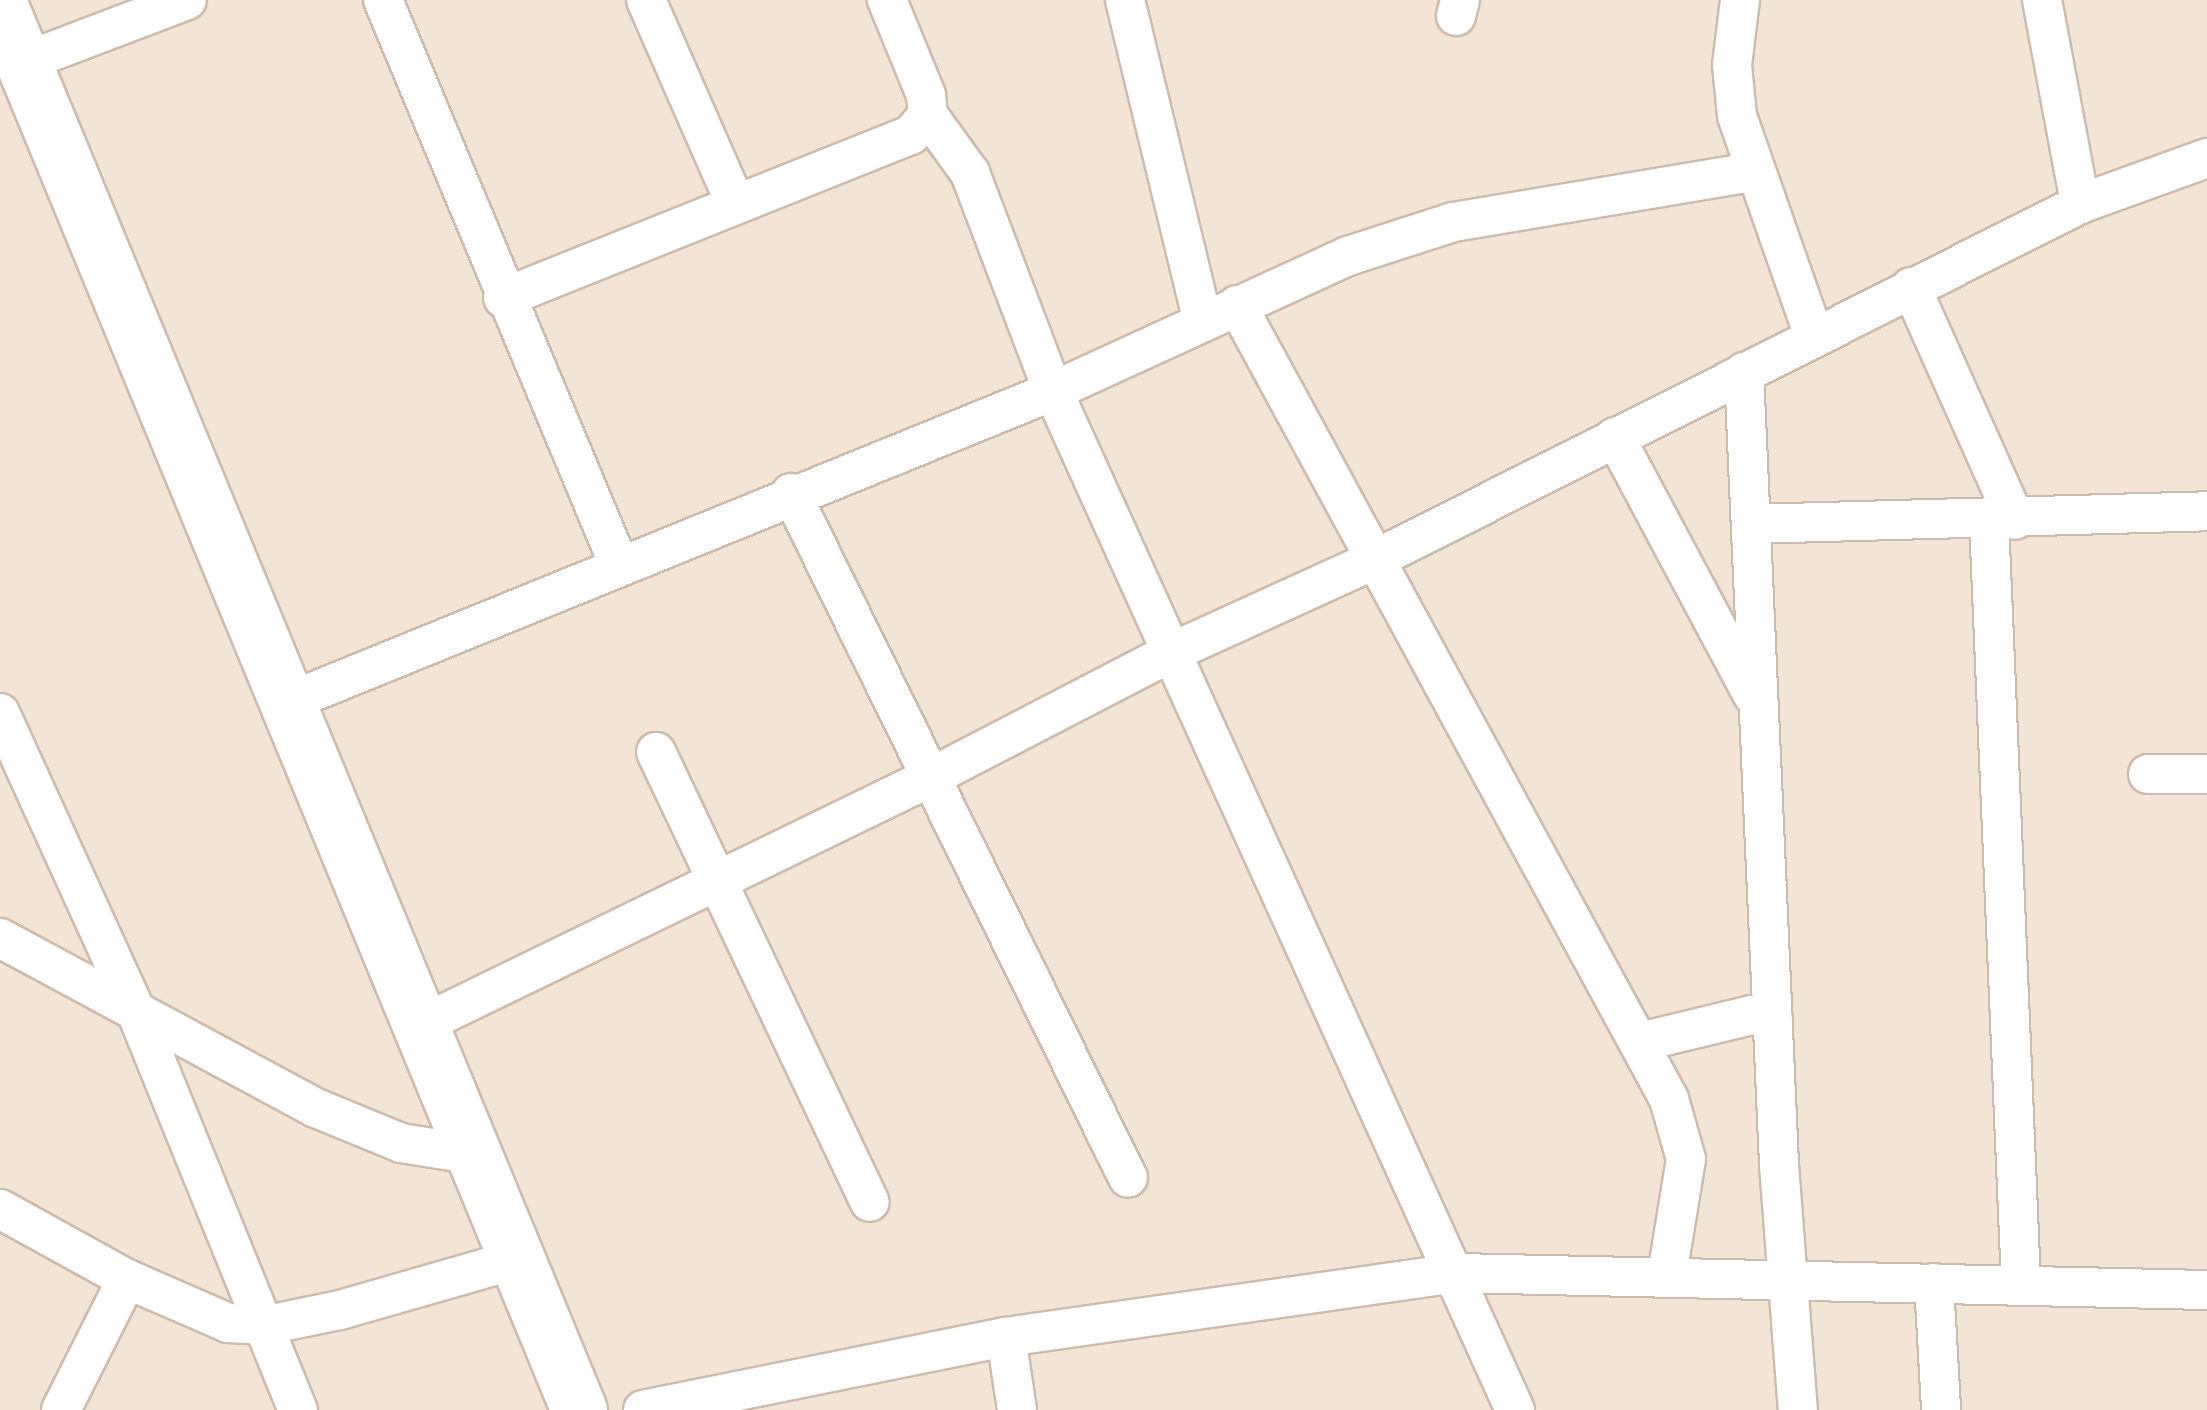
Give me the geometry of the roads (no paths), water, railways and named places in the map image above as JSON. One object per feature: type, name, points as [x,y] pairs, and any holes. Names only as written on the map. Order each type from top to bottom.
[{"type":"street","points":[[24,62],[187,0]]},
{"type":"street","points":[[382,0],[503,298],[619,565]]},
{"type":"street","points":[[646,0],[735,203]]},
{"type":"street","points":[[886,0],[926,95],[928,115],[970,173],[1053,391],[1516,1410]]},
{"type":"street","points":[[1125,0],[1220,312],[1374,560],[1669,1100],[1686,1158],[1667,1275]]},
{"type":"street","points":[[1740,0],[1732,65],[1751,172],[1814,336]]},
{"type":"street","points":[[2042,0],[2080,204]]},
{"type":"street","points":[[0,6],[579,1410]]},
{"type":"street","points":[[503,298],[911,135],[928,115]]},
{"type":"street","points":[[423,1024],[931,777],[1170,653],[1374,560],[2080,204],[2207,158]]},
{"type":"street","points":[[288,702],[792,493],[1053,391],[1348,256],[1452,222],[1751,172]]},
{"type":"street","points":[[1911,287],[2002,520],[2021,1284]]},
{"type":"street","points":[[1744,372],[1786,1282],[1798,1410]]},
{"type":"street","points":[[1615,438],[1758,706]]},
{"type":"street","points":[[792,493],[1128,1178]]},
{"type":"street","points":[[1751,524],[2002,520],[2207,511]]},
{"type":"street","points":[[0,714],[135,1009],[298,1410]]},
{"type":"street","points":[[656,752],[870,1202]]},
{"type":"street","points":[[2148,774],[2207,774]]},
{"type":"street","points":[[0,938],[316,1108],[401,1143],[476,1154]]},
{"type":"street","points":[[1640,1042],[1752,1015],[1773,1018]]},
{"type":"street","points":[[0,1209],[127,1279],[228,1323],[266,1325],[518,1259]]},
{"type":"street","points":[[643,1410],[1006,1337],[1456,1272],[2207,1290]]},
{"type":"street","points":[[60,1410],[127,1279]]},
{"type":"street","points":[[1934,1283],[1941,1410]]},
{"type":"street","points":[[1006,1337],[1018,1410]]}]
